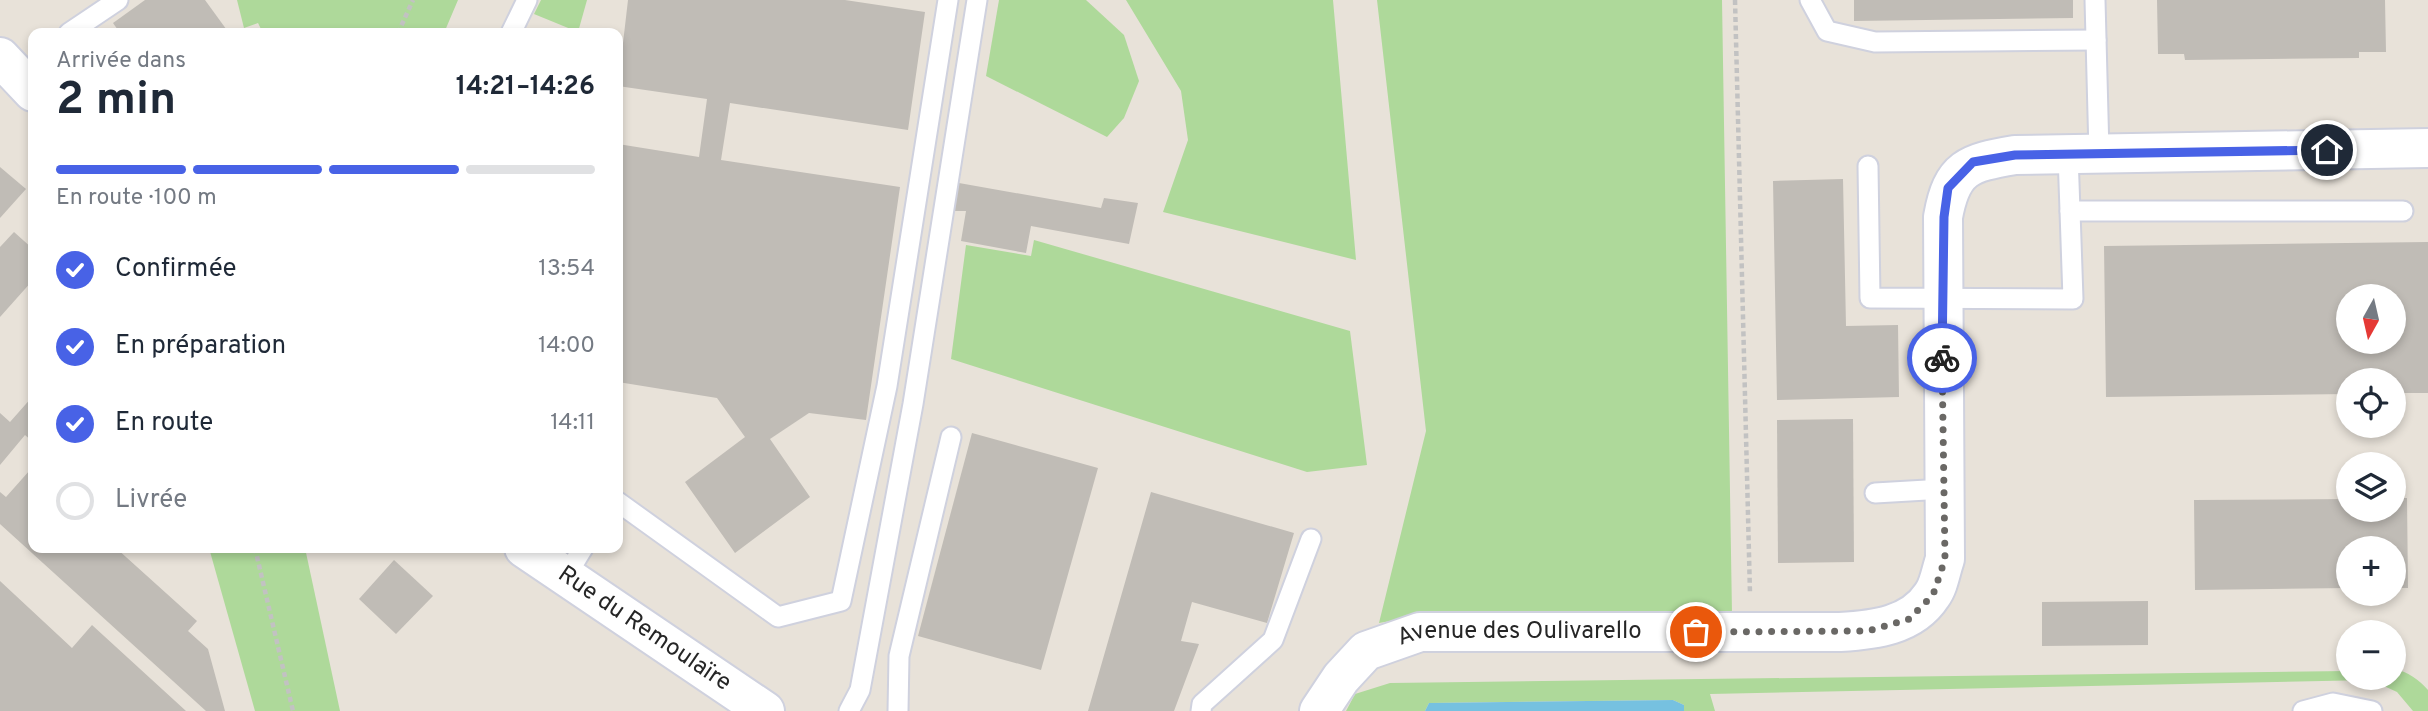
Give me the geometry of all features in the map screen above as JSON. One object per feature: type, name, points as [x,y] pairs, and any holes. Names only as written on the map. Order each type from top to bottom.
[{"type":"street","name":"Avenue des Oulivarello","points":[[1319,711],[1341,678],[1366,652],[1420,632],[1840,632],[1868,631],[1909,619],[1933,595],[1945,559],[1942,300],[1944,217],[1948,188],[1973,162],[2015,155],[2428,148]]},
{"type":"street","name":"Rue du Remoulaïre","points":[[542,553],[574,562],[765,711]]},
{"type":"lane","points":[[76,28],[118,0]]},
{"type":"lane","points":[[513,28],[527,0]]},
{"type":"lane","points":[[623,506],[778,617],[841,601],[887,386],[948,0]]},
{"type":"lane","points":[[849,711],[860,690],[911,417],[976,0]]},
{"type":"lane","points":[[1810,0],[1827,31],[1875,42],[2096,40]]},
{"type":"lane","points":[[1868,166],[1870,298],[2073,299],[2070,211],[2084,154],[2096,40],[2095,0]]},
{"type":"lane","points":[[2070,211],[2403,211]]},
{"type":"lane","points":[[898,711],[900,656],[951,437]]},
{"type":"lane","points":[[1875,493],[1944,489]]},
{"type":"lane","points":[[1201,711],[1202,704],[1273,640],[1311,539]]},
{"type":"lane","points":[[2303,711],[2333,703],[2372,711]]},
{"type":"path","points":[[400,28],[413,0]]},
{"type":"path","points":[[1735,0],[1744,455],[1750,604]]},
{"type":"path","points":[[256,553],[293,711]]},
{"type":"green space","points":[[237,0],[458,0],[446,28],[260,28],[258,23],[244,28]]},
{"type":"green space","points":[[541,0],[587,0],[579,28],[568,28],[534,14]]},
{"type":"green space","points":[[999,0],[1086,0],[1124,35],[1139,81],[1124,118],[1107,137],[986,76]]},
{"type":"green space","points":[[1126,0],[1333,0],[1356,260],[1163,212],[1188,140],[1181,91]]},
{"type":"green space","points":[[1377,0],[1722,0],[1732,614],[1418,616],[1379,623],[1426,431]]},
{"type":"green space","points":[[1034,240],[1350,331],[1367,465],[1307,472],[951,359],[966,245],[1031,256]]},
{"type":"green space","points":[[210,553],[306,553],[340,711],[255,711]]},
{"type":"green space","points":[[2336,671],[2336,681],[1710,694],[1715,711],[1684,711],[1684,705],[1673,700],[1429,703],[1425,711],[1346,711],[1355,694],[1390,683]]},
{"type":"green space","points":[[2406,673],[2408,674],[2428,690],[2428,711],[2413,711],[2393,690],[2406,690]]},
{"type":"water","points":[[1673,700],[1684,705],[1684,711],[1425,711],[1429,703]]},
{"type":"building","points":[[145,0],[205,0],[225,28],[116,28],[113,23]]},
{"type":"building","points":[[628,0],[845,0],[925,12],[908,130],[730,103],[721,160],[900,187],[866,420],[809,413],[770,439],[810,497],[735,553],[685,482],[745,437],[717,398],[623,383],[623,145],[699,157],[707,99],[623,87],[623,43]]},
{"type":"building","points":[[1854,0],[2073,0],[2073,18],[1854,21]]},
{"type":"building","points":[[2157,0],[2385,0],[2386,52],[2359,52],[2359,58],[2185,60],[2184,54],[2158,54]]},
{"type":"building","points":[[0,167],[26,189],[0,218]]},
{"type":"building","points":[[1843,179],[1846,326],[1898,325],[1899,397],[1777,400],[1773,181]]},
{"type":"building","points":[[959,183],[1101,208],[1104,198],[1138,203],[1129,244],[1031,226],[1026,253],[961,241],[966,211],[953,211]]},
{"type":"building","points":[[14,232],[28,245],[28,286],[0,317],[0,247]]},
{"type":"building","points":[[2428,242],[2428,393],[2406,393],[2406,368],[2336,368],[2336,394],[2106,397],[2104,246]]},
{"type":"building","points":[[28,402],[28,438],[25,435],[0,465],[0,413],[10,422]]},
{"type":"building","points":[[1853,419],[1854,562],[1778,563],[1777,420]]},
{"type":"building","points":[[972,433],[1098,468],[1041,670],[918,636]]},
{"type":"building","points":[[28,472],[28,549],[0,524],[0,492],[6,497]]},
{"type":"building","points":[[1151,492],[1294,533],[1267,623],[1192,602],[1181,641],[1199,644],[1174,711],[1088,711]]},
{"type":"building","points":[[2407,498],[2408,588],[2406,536],[2336,536],[2336,588],[2195,590],[2194,500],[2336,499],[2336,522],[2406,522]]},
{"type":"building","points":[[32,553],[122,553],[197,621],[188,631],[208,649],[225,711],[206,711]]},
{"type":"building","points":[[394,560],[433,596],[396,634],[359,599]]},
{"type":"building","points":[[0,581],[72,648],[92,625],[186,711],[0,711]]},
{"type":"building","points":[[2148,601],[2148,645],[2042,646],[2042,602]]},
{"type":"way so far","points":[[1696,632],[1868,631],[1909,619],[1933,595],[1945,559],[1942,358]]},
{"type":"route","points":[[1942,358],[1944,217],[1948,188],[1973,162],[2015,155],[2327,150]]}]
